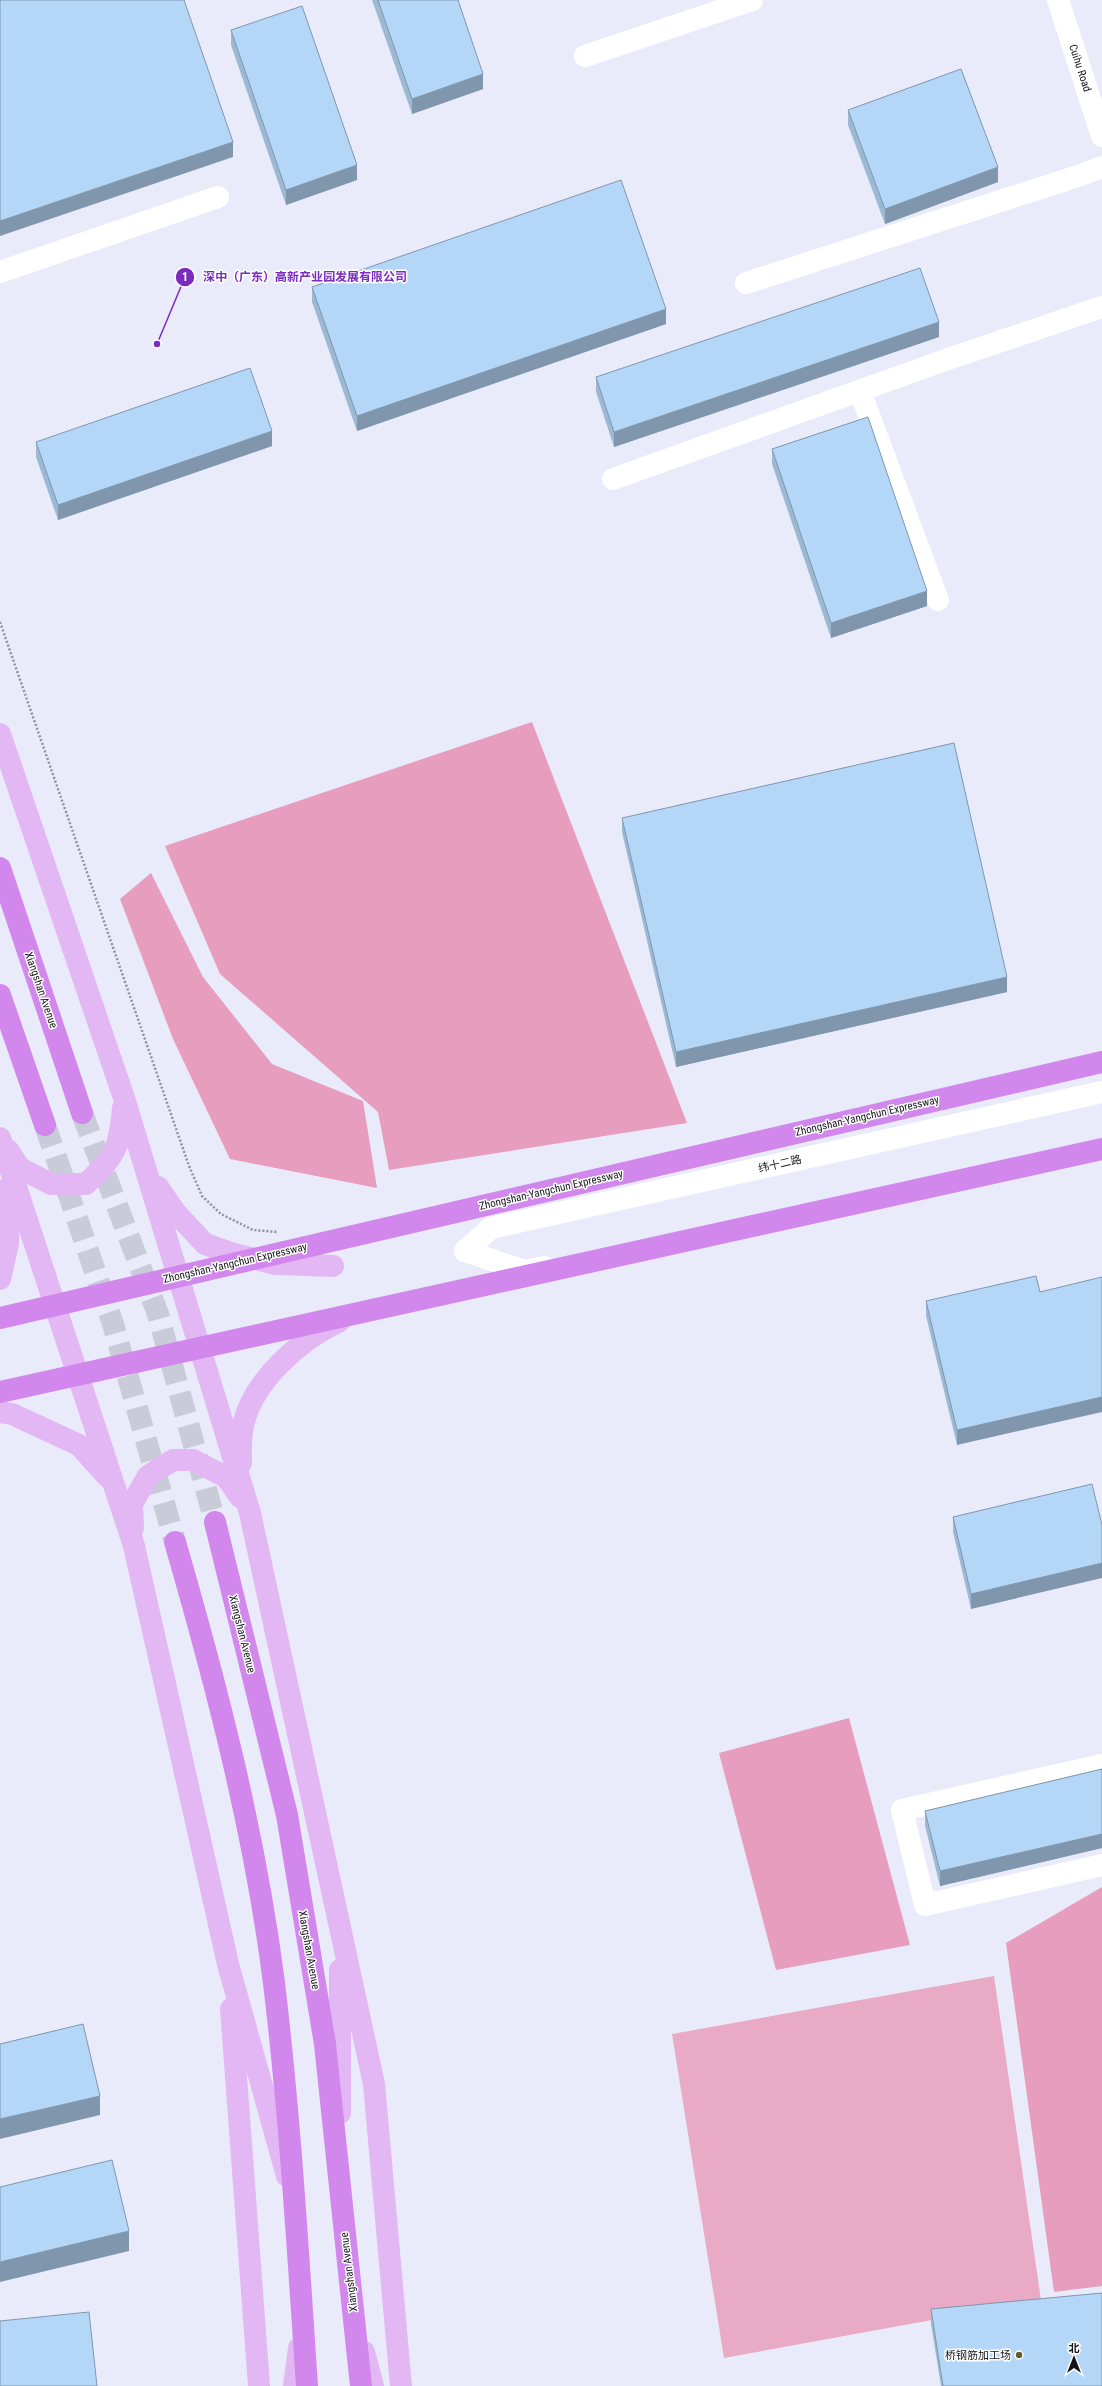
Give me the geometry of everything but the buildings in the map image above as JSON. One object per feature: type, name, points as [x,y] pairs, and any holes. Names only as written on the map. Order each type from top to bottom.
[{"type":"highway","name":"Xiangshan Avenue","points":[[0,868],[82,1113]]},
{"type":"highway","points":[[0,995],[45,1125]]},
{"type":"highway","name":"Zhongshan-Yangchun Expressway","points":[[0,1318],[1102,1062]]},
{"type":"highway","points":[[0,1392],[1102,1149]]},
{"type":"highway","name":"Xiangshan Avenue","points":[[214,1522],[286,1816],[325,2044],[361,2386]]},
{"type":"highway","points":[[175,1542],[204,1641],[242,1798],[274,1982],[294,2201],[307,2386]]},
{"type":"main road","points":[[0,734],[124,1098],[250,1514],[374,2084],[401,2386]]},
{"type":"main road","points":[[0,1138],[20,1168],[51,1184],[86,1184],[112,1158],[121,1135],[124,1098]]},
{"type":"main road","points":[[0,1138],[134,1546],[228,1964],[294,2201]]},
{"type":"main road","points":[[0,1279],[8,1244],[9,1164]]},
{"type":"main road","points":[[146,1168],[176,1213],[205,1244],[234,1254],[276,1264],[333,1266]]},
{"type":"main road","points":[[240,1480],[243,1426],[257,1393],[288,1354],[318,1331],[370,1306]]},
{"type":"main road","points":[[0,1412],[12,1414],[78,1445],[113,1482]]},
{"type":"main road","points":[[134,1546],[132,1504],[148,1476],[173,1460],[193,1460],[226,1477],[250,1514]]},
{"type":"main road","points":[[340,1927],[341,2194]]},
{"type":"main road","points":[[228,1964],[259,2386]]},
{"type":"main road","points":[[354,2314],[373,2386]]},
{"type":"main road","points":[[294,2386],[302,2320]]},
{"type":"street","points":[[585,56],[752,0]]},
{"type":"street","name":"Cuihu Road","points":[[1058,0],[1102,136]]},
{"type":"street","points":[[746,283],[1102,167]]},
{"type":"street","points":[[0,272],[218,197]]},
{"type":"street","points":[[613,479],[1102,307]]},
{"type":"street","points":[[860,391],[938,600]]},
{"type":"street","name":"纬十二路","points":[[1102,1092],[491,1228],[465,1251],[525,1271],[1102,1139]]},
{"type":"street","points":[[1102,1764],[902,1810],[925,1905],[1102,1865]]},
{"type":"path","points":[[0,622],[186,1159],[202,1196],[221,1214],[253,1230],[280,1232]]},
{"type":"shaded area","points":[[532,722],[687,1123],[389,1170],[378,1112],[220,974],[165,846]]},
{"type":"shaded area","points":[[151,873],[203,977],[272,1064],[363,1101],[377,1188],[230,1159],[173,1039],[120,899]]},
{"type":"shaded area","points":[[849,1718],[910,1945],[776,1970],[719,1753]]},
{"type":"shaded area","points":[[1102,1887],[1102,2286],[1054,2292],[1006,1943]]},
{"type":"shaded area","points":[[994,1976],[1041,2300],[724,2358],[672,2034]]},
{"type":"tunnel","points":[[82,1113],[158,1314],[215,1522]]},
{"type":"tunnel","points":[[45,1125],[113,1324],[175,1542]]},
{"type":"place","name":"深中（广东）高新产业园发展有限公司","points":[[157,344]]},
{"type":"place","name":"桥钢筋加工场","points":[[1019,2355]]}]
